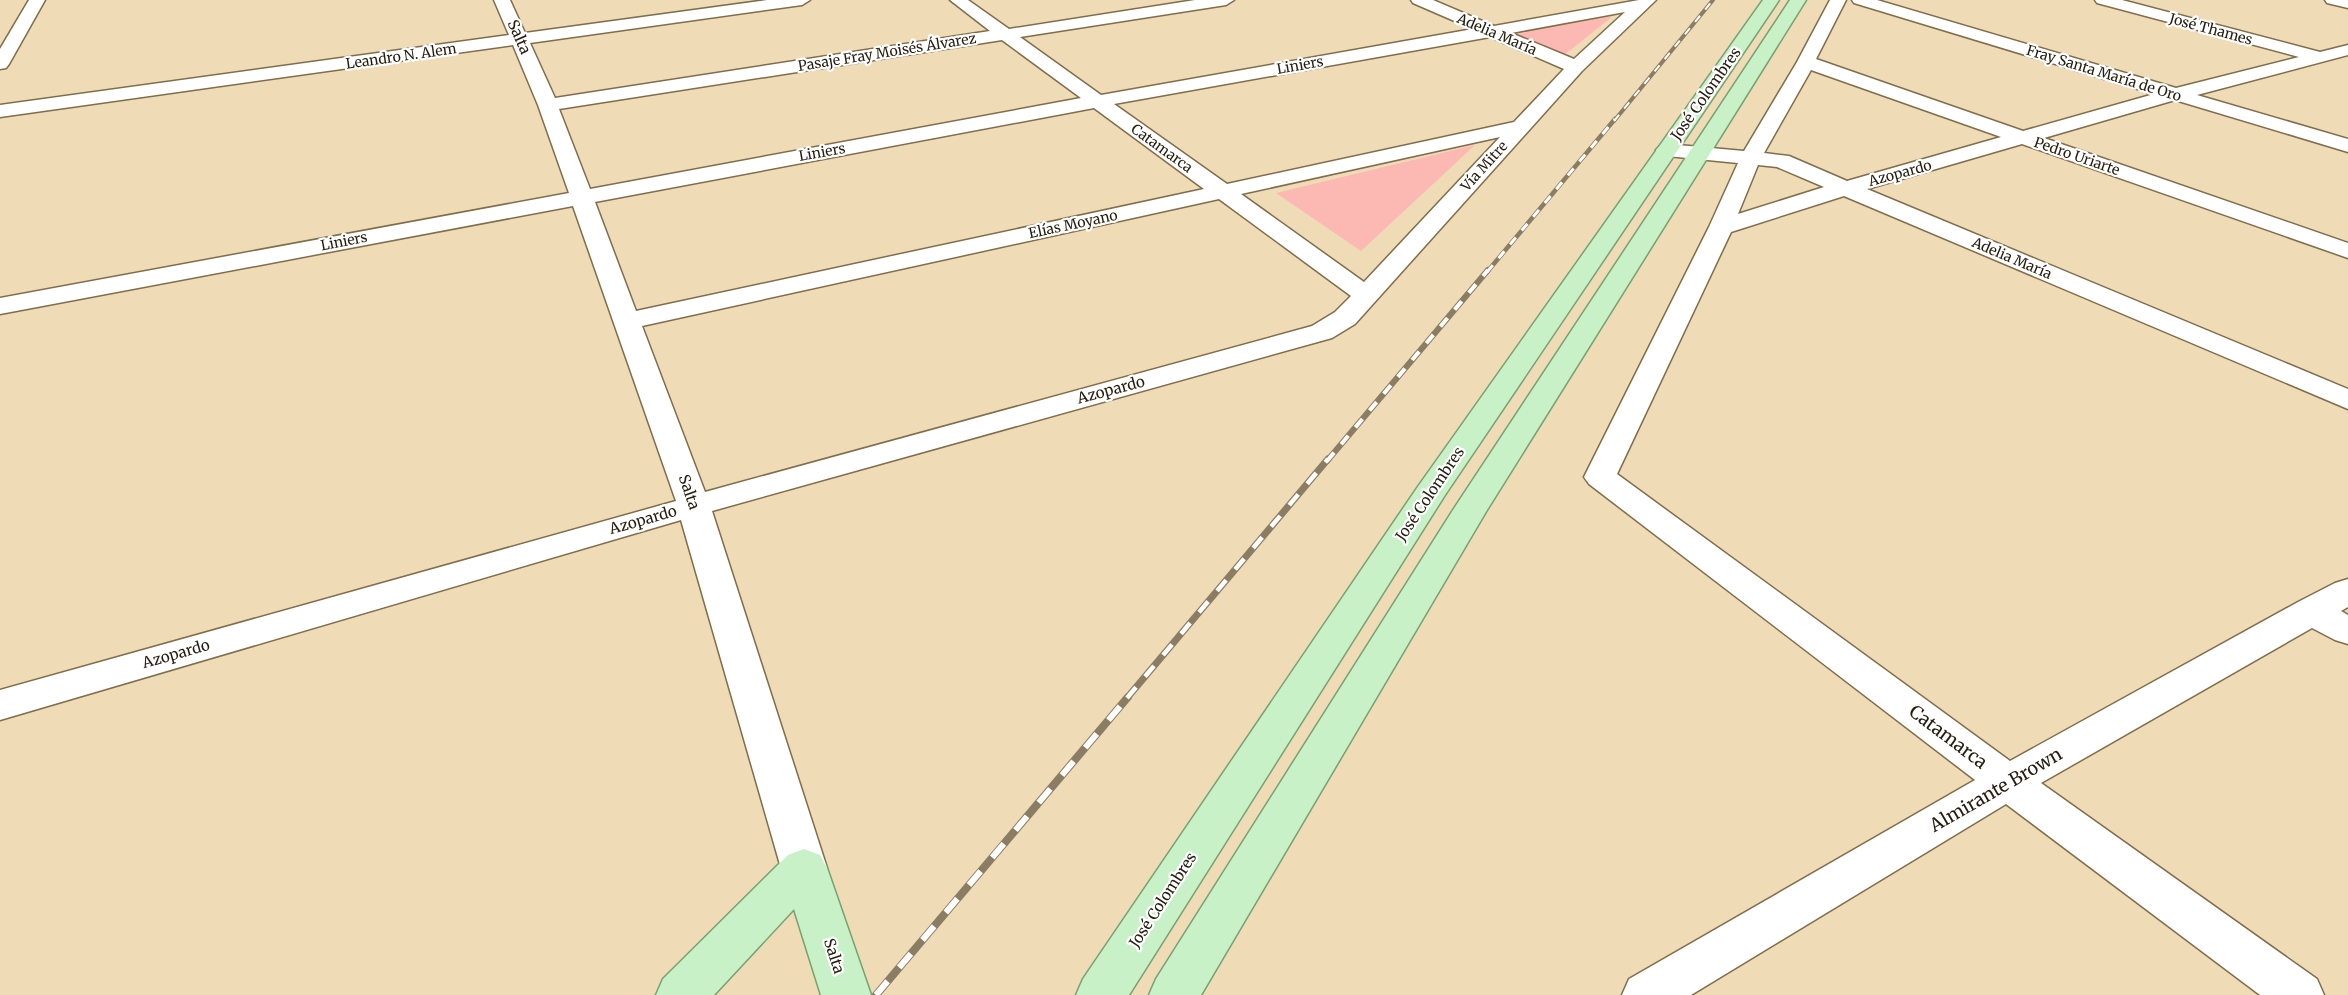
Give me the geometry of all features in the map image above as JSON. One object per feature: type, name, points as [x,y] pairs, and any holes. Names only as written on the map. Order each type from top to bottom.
[{"type":"main road","name":"José Colombres","points":[[1174,995],[1470,510],[1684,153],[1771,0]]},
{"type":"main road","name":"José Colombres","points":[[1101,995],[1429,495],[1798,0]]},
{"type":"main road","points":[[681,995],[804,868]]},
{"type":"main road","name":"Salta","points":[[804,868],[846,995]]},
{"type":"street","points":[[0,64],[37,0]]},
{"type":"street","name":"Salta","points":[[502,0],[548,105],[694,506],[804,868]]},
{"type":"street","name":"Leandro N. Alem","points":[[0,111],[802,0]]},
{"type":"street","name":"Catamarca","points":[[958,0],[1366,296]]},
{"type":"street","name":"Pasaje Fray Moisés Álvarez","points":[[548,105],[1226,0]]},
{"type":"street","name":"Adelia María","points":[[1419,0],[1576,67]]},
{"type":"street","points":[[1722,227],[1751,157],[1806,62],[1838,0]]},
{"type":"street","name":"Fray Santa María de Oro","points":[[1860,0],[2348,146]]},
{"type":"street","name":"José Thames","points":[[2103,0],[2320,57]]},
{"type":"street","points":[[2333,0],[2348,3]]},
{"type":"street","name":"Liniers","points":[[0,306],[581,196],[1646,2]]},
{"type":"street","name":"Vía Mitre","points":[[1322,332],[1346,318],[1519,127],[1576,67],[1646,2]]},
{"type":"street","name":"Azopardo","points":[[1722,227],[1845,188],[2176,94],[2348,50]]},
{"type":"street","name":"Pedro Uriarte","points":[[1806,62],[2348,251]]},
{"type":"street","name":"Elías Moyano","points":[[627,321],[1519,127]]},
{"type":"street","name":"Adelia María","points":[[1684,153],[1781,161],[2348,400]]},
{"type":"street","name":"Catamarca","points":[[1722,227],[1600,477],[2008,782],[2299,995]]},
{"type":"street","name":"Azopardo","points":[[0,705],[694,506],[1322,332]]},
{"type":"street","name":"Almirante Brown","points":[[1647,995],[2008,782],[2348,591]]},
{"type":"street","points":[[2311,611],[2348,631]]},
{"type":"shaded area","points":[[1613,16],[1563,56],[1515,33]]},
{"type":"shaded area","points":[[1475,145],[1361,251],[1276,193]]},
{"type":"railway","points":[[1614,121],[1713,0]]},
{"type":"railway","points":[[1487,272],[1615,119]]},
{"type":"railway","points":[[1327,461],[1488,270]]},
{"type":"railway","points":[[1127,698],[1328,459]]},
{"type":"railway","points":[[876,995],[1128,697]]}]
